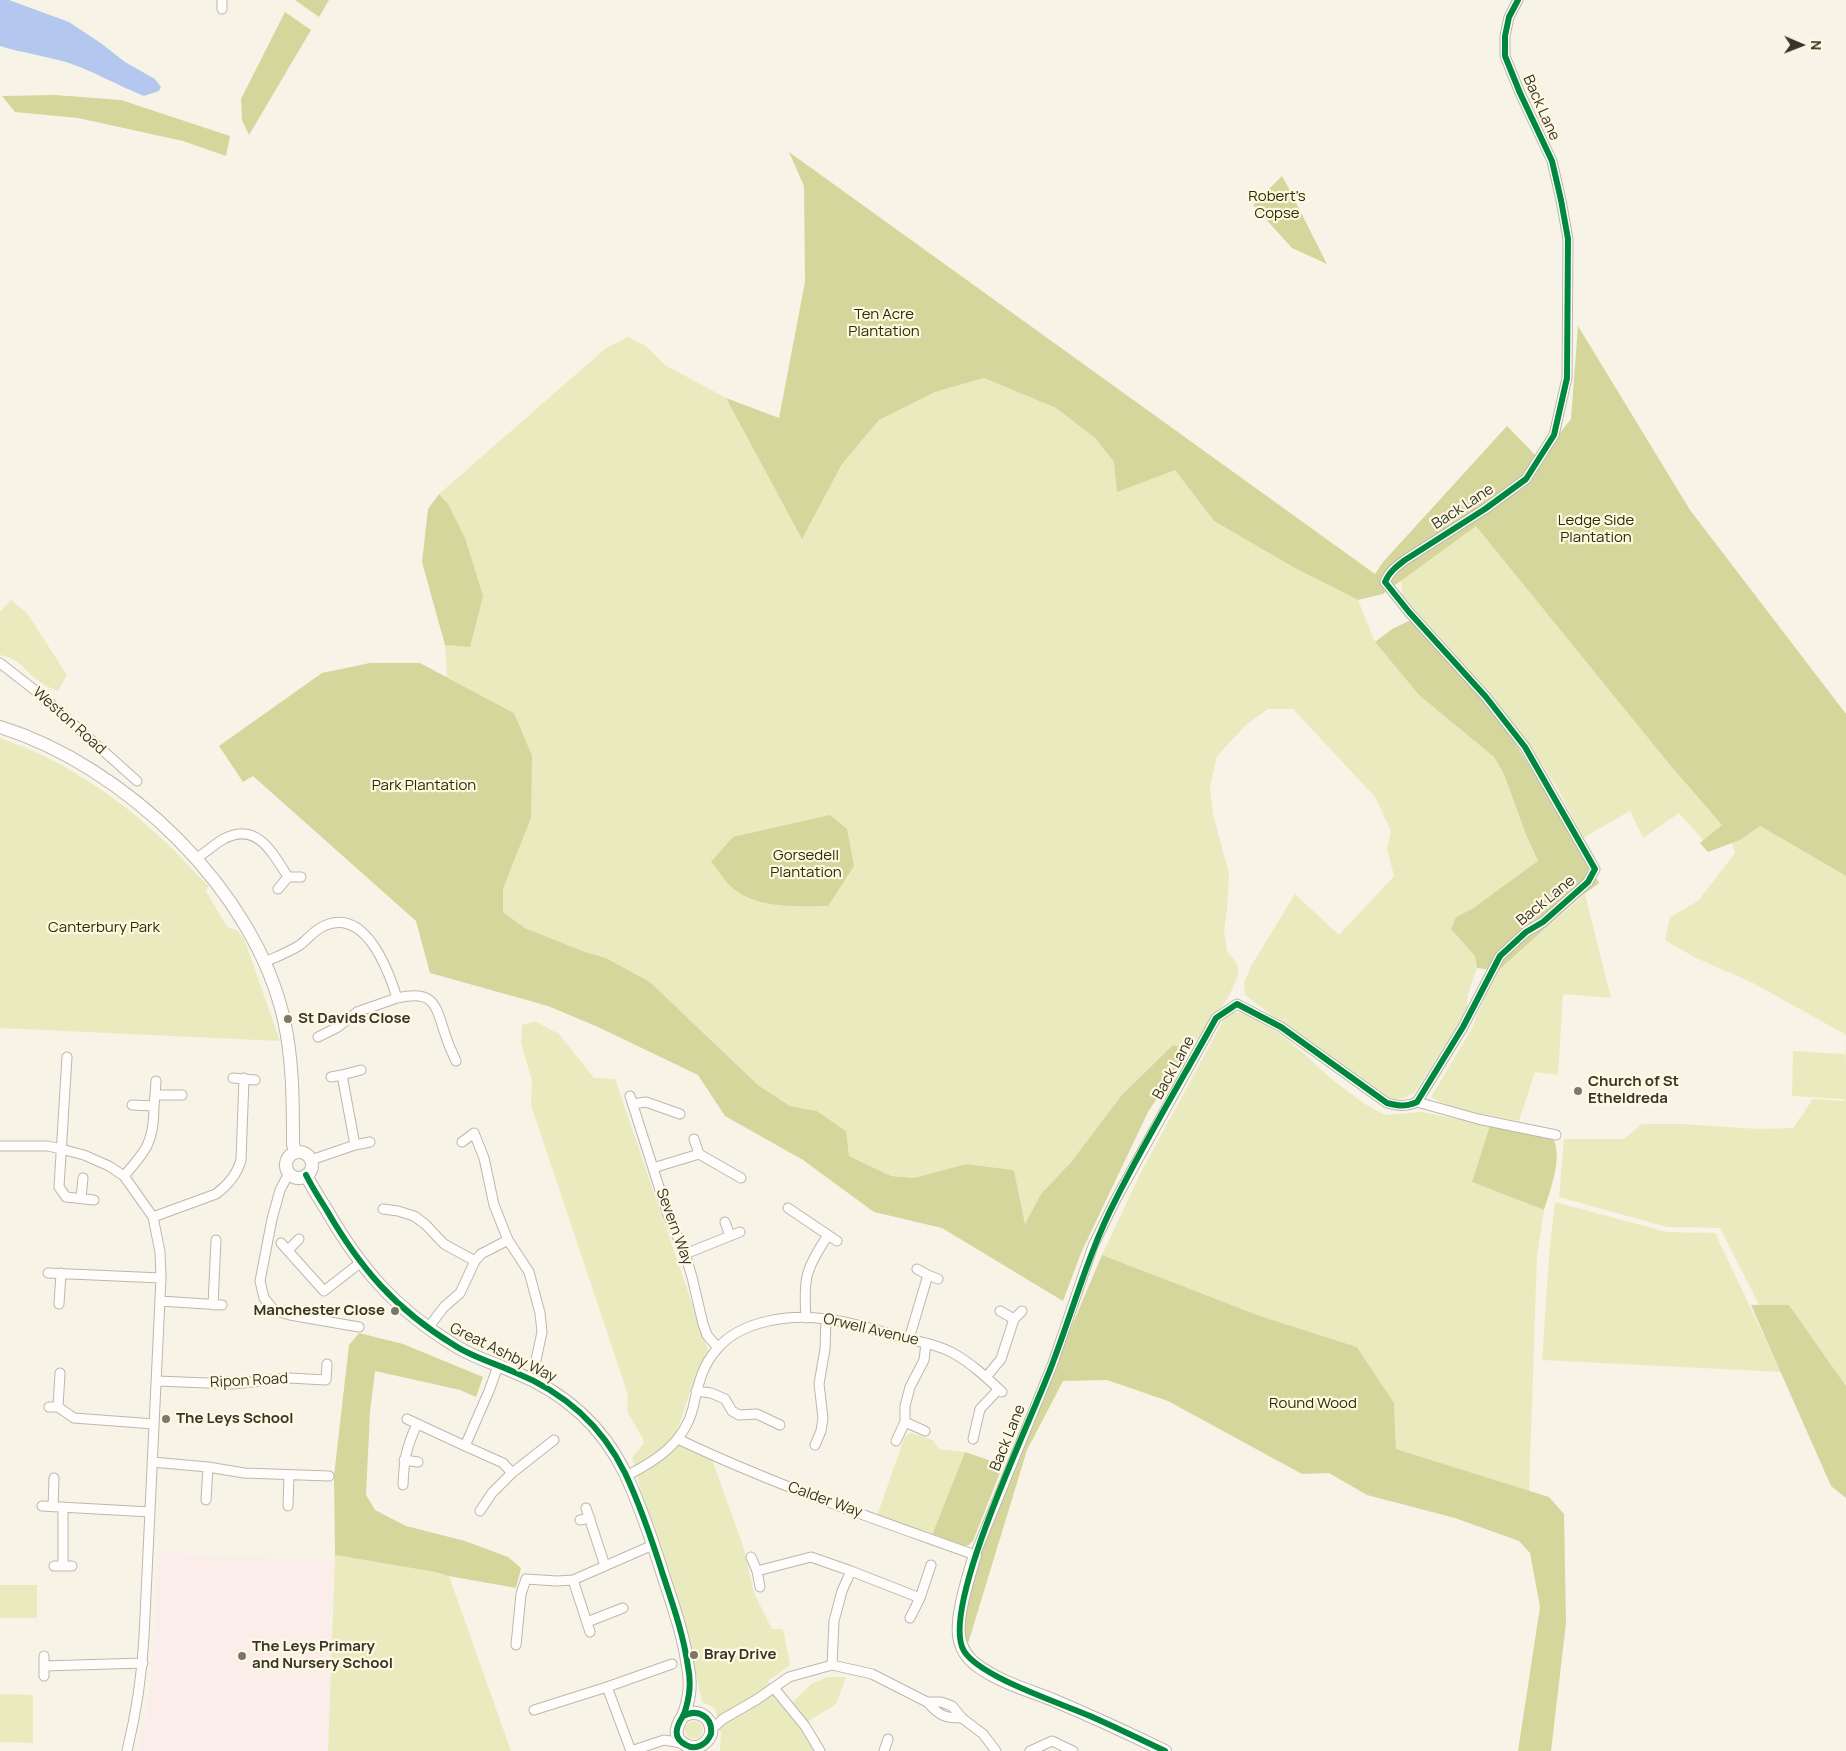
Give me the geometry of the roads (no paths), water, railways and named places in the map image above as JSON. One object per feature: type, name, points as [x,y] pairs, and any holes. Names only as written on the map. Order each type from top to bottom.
[{"type":"street","name":"Back Lane","points":[[975,1555],[1053,1363],[1093,1246],[1116,1198],[1216,1018],[1237,1004],[1281,1027],[1388,1103],[1397,1106],[1408,1106],[1417,1102],[1463,1027],[1500,956],[1526,932],[1543,922],[1588,882],[1595,869],[1526,747],[1486,697],[1409,612],[1385,582],[1387,576],[1405,560],[1485,510],[1526,479],[1554,435],[1567,378],[1568,239],[1552,162],[1505,56],[1505,36],[1509,17],[1518,0]]},
{"type":"street","name":"Weston Road","points":[[0,663],[41,695],[137,781]]},
{"type":"street","points":[[0,727],[56,750],[90,769],[164,825],[196,858],[231,902],[264,962],[284,1020],[291,1072],[293,1144],[295,1152]]},
{"type":"street","points":[[196,858],[223,839],[243,833],[257,837],[271,850],[288,877]]},
{"type":"street","points":[[288,877],[301,877]]},
{"type":"street","points":[[278,889],[288,877]]},
{"type":"street","points":[[264,962],[298,946],[324,926],[336,923],[349,925],[361,930],[370,940],[397,998]]},
{"type":"street","points":[[318,1037],[338,1027],[357,1012],[397,998],[418,996],[426,998],[434,1004],[456,1061]]},
{"type":"street","points":[[67,1058],[70,1069],[61,1148],[59,1187],[66,1198],[94,1200]]},
{"type":"street","points":[[331,1077],[361,1070]]},
{"type":"street","points":[[342,1075],[355,1145]]},
{"type":"street","points":[[233,1078],[255,1080]]},
{"type":"street","points":[[154,1217],[216,1194],[225,1188],[238,1171],[241,1160],[244,1078]]},
{"type":"street","points":[[124,1176],[140,1158],[154,1126],[156,1081]]},
{"type":"street","points":[[155,1095],[182,1095]]},
{"type":"street","name":"Severn Way","points":[[680,1114],[646,1102],[632,1100],[672,1227],[685,1254],[703,1324],[707,1335],[718,1348]]},
{"type":"street","points":[[1417,1102],[1478,1119],[1556,1135]]},
{"type":"street","points":[[132,1105],[154,1106]]},
{"type":"street","points":[[462,1142],[474,1133],[484,1158],[494,1205],[508,1240],[529,1272],[542,1326],[536,1360]]},
{"type":"street","points":[[694,1139],[699,1154],[741,1178]]},
{"type":"street","points":[[311,1160],[355,1145],[370,1142]]},
{"type":"street","points":[[0,1146],[48,1146],[84,1154],[124,1176],[154,1217],[160,1252],[161,1278],[150,1512],[142,1663],[135,1715],[127,1751]]},
{"type":"street","points":[[295,1152],[306,1154],[311,1160],[311,1169],[306,1176],[297,1178],[289,1173],[286,1161],[295,1152]]},
{"type":"street","points":[[653,1168],[699,1154]]},
{"type":"street","points":[[289,1173],[280,1190],[272,1219],[260,1281],[264,1298],[274,1310],[359,1327]]},
{"type":"street","name":"Great Ashby Way","points":[[306,1176],[346,1244],[360,1263],[389,1295],[428,1328],[454,1346],[549,1388],[577,1408],[604,1438],[626,1476],[653,1545],[686,1648],[689,1695],[683,1716]]},
{"type":"street","points":[[82,1198],[83,1178]]},
{"type":"street","points":[[788,1208],[838,1241]]},
{"type":"street","points":[[383,1209],[414,1216],[425,1224],[444,1244],[475,1261]]},
{"type":"street","points":[[725,1222],[730,1236]]},
{"type":"street","points":[[685,1254],[740,1232]]},
{"type":"street","points":[[806,1318],[804,1288],[807,1271],[828,1235]]},
{"type":"street","points":[[288,1250],[299,1239]]},
{"type":"street","points":[[160,1301],[217,1305],[210,1278],[216,1240]]},
{"type":"street","points":[[428,1328],[444,1307],[460,1293],[475,1261],[486,1251],[508,1240]]},
{"type":"street","points":[[281,1243],[324,1291],[360,1263]]},
{"type":"street","points":[[917,1269],[938,1278]]},
{"type":"street","points":[[48,1273],[161,1278]]},
{"type":"street","points":[[59,1304],[61,1273]]},
{"type":"street","points":[[909,1339],[928,1275]]},
{"type":"street","points":[[1000,1311],[1014,1319]]},
{"type":"street","points":[[987,1376],[1001,1359],[1014,1319],[1022,1311]]},
{"type":"street","name":"Orwell Avenue","points":[[626,1476],[663,1455],[678,1440],[689,1420],[696,1391],[706,1364],[718,1348],[733,1334],[748,1327],[771,1321],[806,1318],[826,1319],[926,1343],[952,1352],[987,1376],[1000,1390],[980,1410],[972,1439]]},
{"type":"street","points":[[815,1446],[821,1431],[823,1418],[819,1384],[826,1319]]},
{"type":"street","points":[[896,1441],[904,1422],[905,1406],[910,1386],[924,1360],[926,1343]]},
{"type":"street","name":"Ripon Road","points":[[156,1381],[233,1384],[288,1378],[326,1380],[327,1364]]},
{"type":"street","points":[[465,1446],[498,1366]]},
{"type":"street","points":[[60,1373],[53,1407],[74,1418],[154,1424]]},
{"type":"street","points":[[696,1391],[710,1393],[725,1399],[732,1410],[739,1415],[757,1414],[780,1425]]},
{"type":"street","points":[[407,1419],[502,1463],[512,1473]]},
{"type":"street","points":[[904,1422],[925,1431]]},
{"type":"street","points":[[403,1485],[404,1460],[407,1446],[417,1424]]},
{"type":"street","points":[[480,1511],[492,1493],[512,1473],[554,1440]]},
{"type":"street","name":"Calder Way","points":[[678,1440],[774,1482],[975,1555]]},
{"type":"street","points":[[404,1460],[418,1462]]},
{"type":"street","points":[[152,1462],[208,1467],[244,1473],[329,1476]]},
{"type":"street","points":[[206,1500],[208,1467]]},
{"type":"street","points":[[288,1506],[289,1474]]},
{"type":"street","points":[[53,1507],[54,1478]]},
{"type":"street","points":[[42,1506],[150,1512]]},
{"type":"street","points":[[63,1507],[63,1566]]},
{"type":"street","points":[[586,1508],[605,1566]]},
{"type":"street","points":[[580,1520],[590,1518]]},
{"type":"street","points":[[516,1645],[513,1630],[526,1579],[573,1580],[653,1545]]},
{"type":"street","points":[[975,1555],[965,1590],[960,1623],[959,1639],[968,1657],[984,1670],[1000,1678],[1090,1716],[1165,1751]]},
{"type":"street","points":[[752,1557],[760,1587]]},
{"type":"street","points":[[757,1571],[811,1557],[920,1598]]},
{"type":"street","points":[[910,1618],[920,1598],[931,1565]]},
{"type":"street","points":[[832,1666],[834,1621],[842,1591],[851,1571]]},
{"type":"street","points":[[573,1580],[590,1632]]},
{"type":"street","points":[[587,1622],[623,1608]]},
{"type":"street","points":[[44,1656],[44,1676]]},
{"type":"street","points":[[44,1666],[142,1663]]},
{"type":"street","points":[[534,1710],[672,1664]]},
{"type":"street","points":[[607,1687],[631,1751],[664,1740],[691,1747],[702,1745],[710,1740],[724,1719],[774,1688],[788,1677],[832,1666],[855,1669],[872,1674],[927,1702],[944,1716],[962,1718],[983,1734],[996,1751]]},
{"type":"street","points":[[774,1688],[805,1726],[820,1751]]},
{"type":"street","name":"Great Ashby Way","points":[[689,1695],[701,1715]]},
{"type":"street","points":[[691,1747],[678,1737],[676,1731],[678,1722],[683,1716],[701,1715],[724,1719]]},
{"type":"street","points":[[701,1715],[710,1740]]},
{"type":"street","points":[[664,1740],[666,1736],[676,1731]]},
{"type":"street","points":[[884,1751],[888,1740]]},
{"type":"street","points":[[1030,1751],[1052,1741],[1073,1751]]},
{"type":"water","points":[[0,0],[9,0],[69,22],[125,62],[155,79],[161,87],[159,91],[144,96],[69,63],[0,46]]},
{"type":"place","name":"St Davids Close","points":[[288,1019]]},
{"type":"place","name":"Church of St Etheldreda","points":[[1578,1091]]},
{"type":"place","name":"Manchester Close","points":[[395,1311]]},
{"type":"place","name":"The Leys School","points":[[166,1419]]},
{"type":"place","name":"Bray Drive","points":[[694,1655]]},
{"type":"place","name":"The Leys Primary and Nursery School","points":[[242,1656]]},
{"type":"park label","name":"Robert's Copse","points":[[1277,206]]},
{"type":"park label","name":"Ten Acre Plantation","points":[[884,324]]},
{"type":"park label","name":"Ledge Side Plantation","points":[[1596,530]]},
{"type":"park label","name":"Park Plantation","points":[[424,786]]},
{"type":"park label","name":"Gorsedell Plantation","points":[[806,864]]},
{"type":"park label","name":"Canterbury Park","points":[[104,928]]},
{"type":"park label","name":"Round Wood","points":[[1313,1404]]}]
